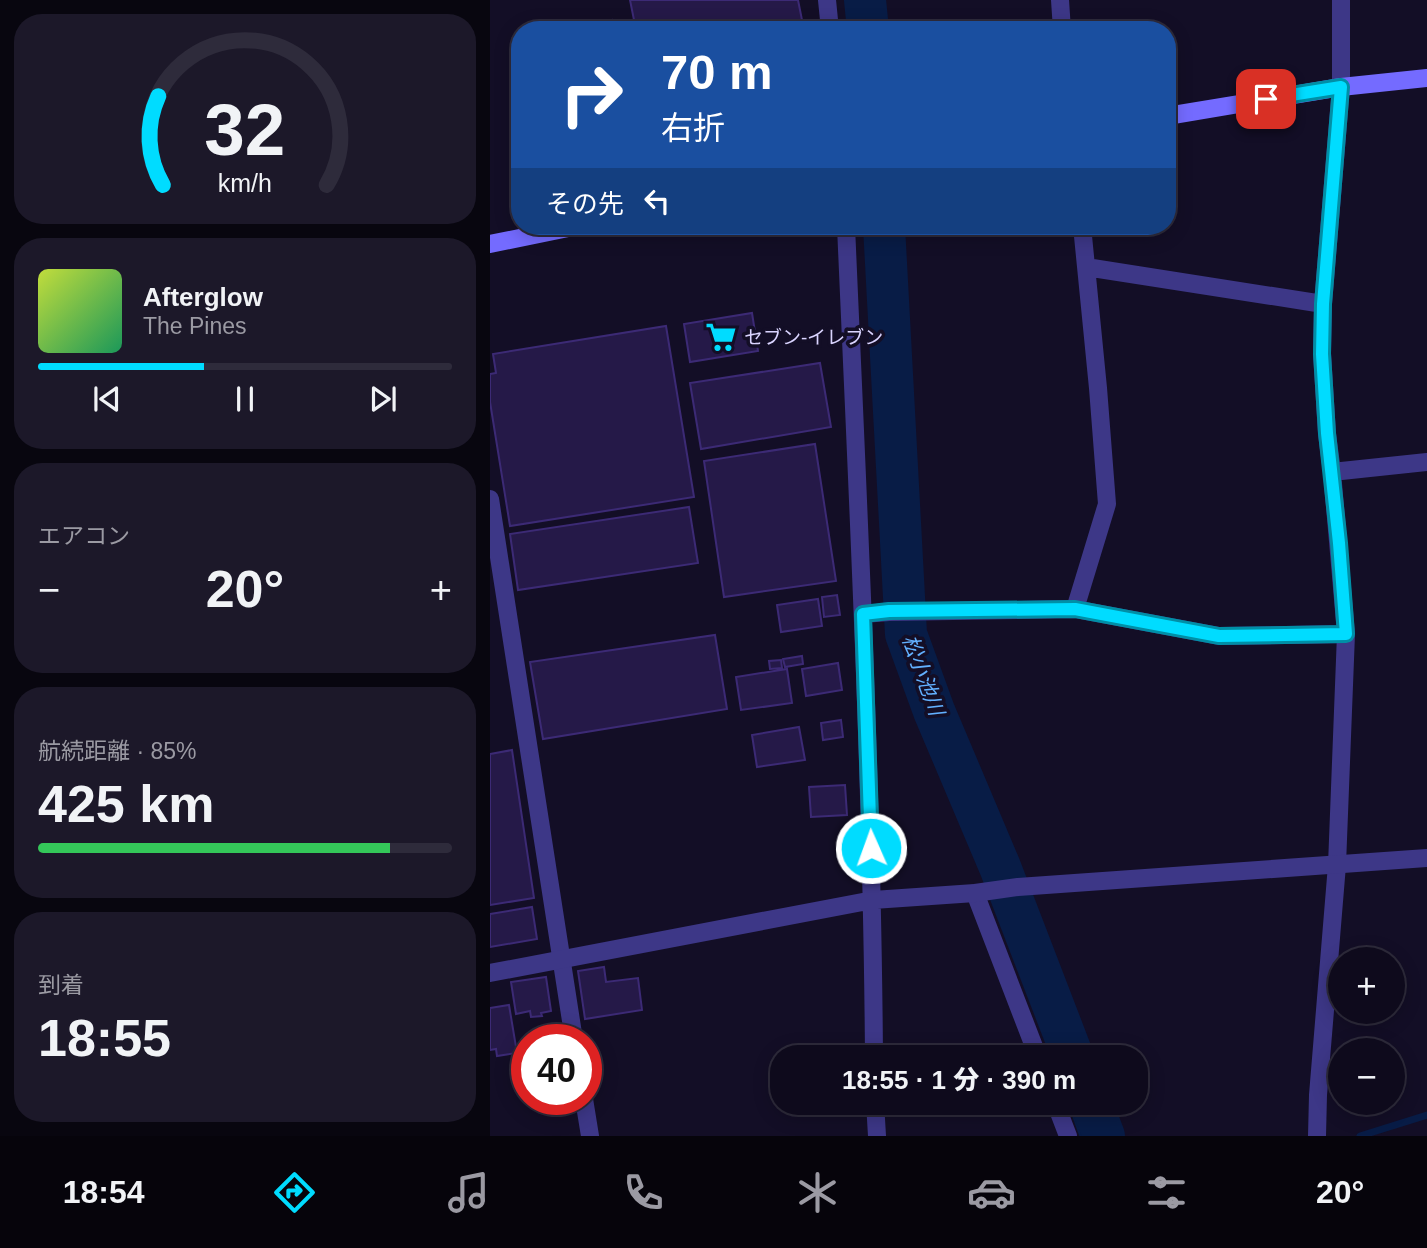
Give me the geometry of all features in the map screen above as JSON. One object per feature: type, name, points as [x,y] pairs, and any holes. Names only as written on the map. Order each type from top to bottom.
[{"type":"main road","points":[[1176,114],[1341,87],[1427,78]]},
{"type":"main road","points":[[490,244],[534,235]]},
{"type":"street","points":[[827,0],[829,21]]},
{"type":"street","points":[[1060,0],[1061,21]]},
{"type":"street","points":[[1317,1136],[1337,865],[1346,634],[1322,354],[1323,304],[1341,87],[1341,0]]},
{"type":"street","points":[[846,235],[873,900],[874,1045]]},
{"type":"street","points":[[1075,609],[1107,504],[1083,235]]},
{"type":"street","points":[[1086,267],[1323,304]]},
{"type":"street","points":[[1332,472],[1427,462]]},
{"type":"street","points":[[490,499],[571,1024]]},
{"type":"street","points":[[863,614],[889,611],[1075,609],[1219,636],[1346,634]]},
{"type":"street","points":[[490,974],[873,900],[1427,858]]},
{"type":"street","points":[[976,893],[1033,1045]]},
{"type":"street","points":[[587,1115],[590,1136]]},
{"type":"street","points":[[876,1115],[877,1136]]},
{"type":"street","points":[[1060,1115],[1069,1136]]},
{"type":"building","points":[[630,0],[798,0],[802,21],[634,21]]},
{"type":"building","name":"セブン-イレブン","points":[[752,313],[758,351],[690,362],[684,324]]},
{"type":"building","points":[[666,326],[694,497],[510,526],[490,402],[490,374],[496,373],[493,354]]},
{"type":"building","points":[[820,363],[831,427],[701,449],[690,383]]},
{"type":"building","points":[[815,444],[836,581],[724,597],[704,461]]},
{"type":"building","points":[[689,507],[698,563],[518,590],[510,534]]},
{"type":"building","points":[[837,595],[840,615],[824,617],[822,597]]},
{"type":"building","points":[[818,599],[822,626],[781,632],[777,605]]},
{"type":"building","points":[[715,635],[727,709],[543,739],[530,662]]},
{"type":"building","points":[[802,656],[803,664],[785,667],[783,659]]},
{"type":"building","points":[[781,660],[782,668],[770,669],[769,661]]},
{"type":"building","points":[[838,663],[842,690],[806,696],[802,669]]},
{"type":"building","points":[[787,669],[792,703],[741,710],[736,677]]},
{"type":"building","points":[[841,720],[843,737],[823,740],[821,723]]},
{"type":"building","points":[[799,727],[805,760],[757,767],[752,735]]},
{"type":"building","points":[[512,750],[534,898],[490,905],[490,754]]},
{"type":"building","points":[[845,785],[847,815],[811,817],[809,787]]},
{"type":"building","points":[[532,907],[537,939],[490,947],[490,914]]},
{"type":"building","points":[[604,967],[606,982],[638,978],[642,1010],[585,1019],[578,971]]},
{"type":"building","points":[[546,977],[551,1011],[541,1013],[542,1016],[531,1017],[530,1011],[516,1014],[511,982]]},
{"type":"building","points":[[509,1005],[512,1024],[511,1054],[497,1056],[496,1049],[490,1050],[490,1008]]},
{"type":"waterway","name":"松小池川","points":[[865,0],[867,21]]},
{"type":"waterway","name":"松小池川","points":[[884,235],[906,634],[934,711],[1000,867],[1068,1045]]},
{"type":"waterway","points":[[1075,1115],[1083,1136]]},
{"type":"waterway","name":"松小池川","points":[[1096,1115],[1104,1136]]},
{"type":"waterway","points":[[1360,1136],[1427,1115]]},
{"type":"place","name":"セブン-イレブン","points":[[721,337]]},
{"type":"route","points":[[871,848],[863,614],[889,611],[1075,609],[1219,636],[1346,634],[1322,354],[1323,304],[1341,87],[1266,99]]}]
